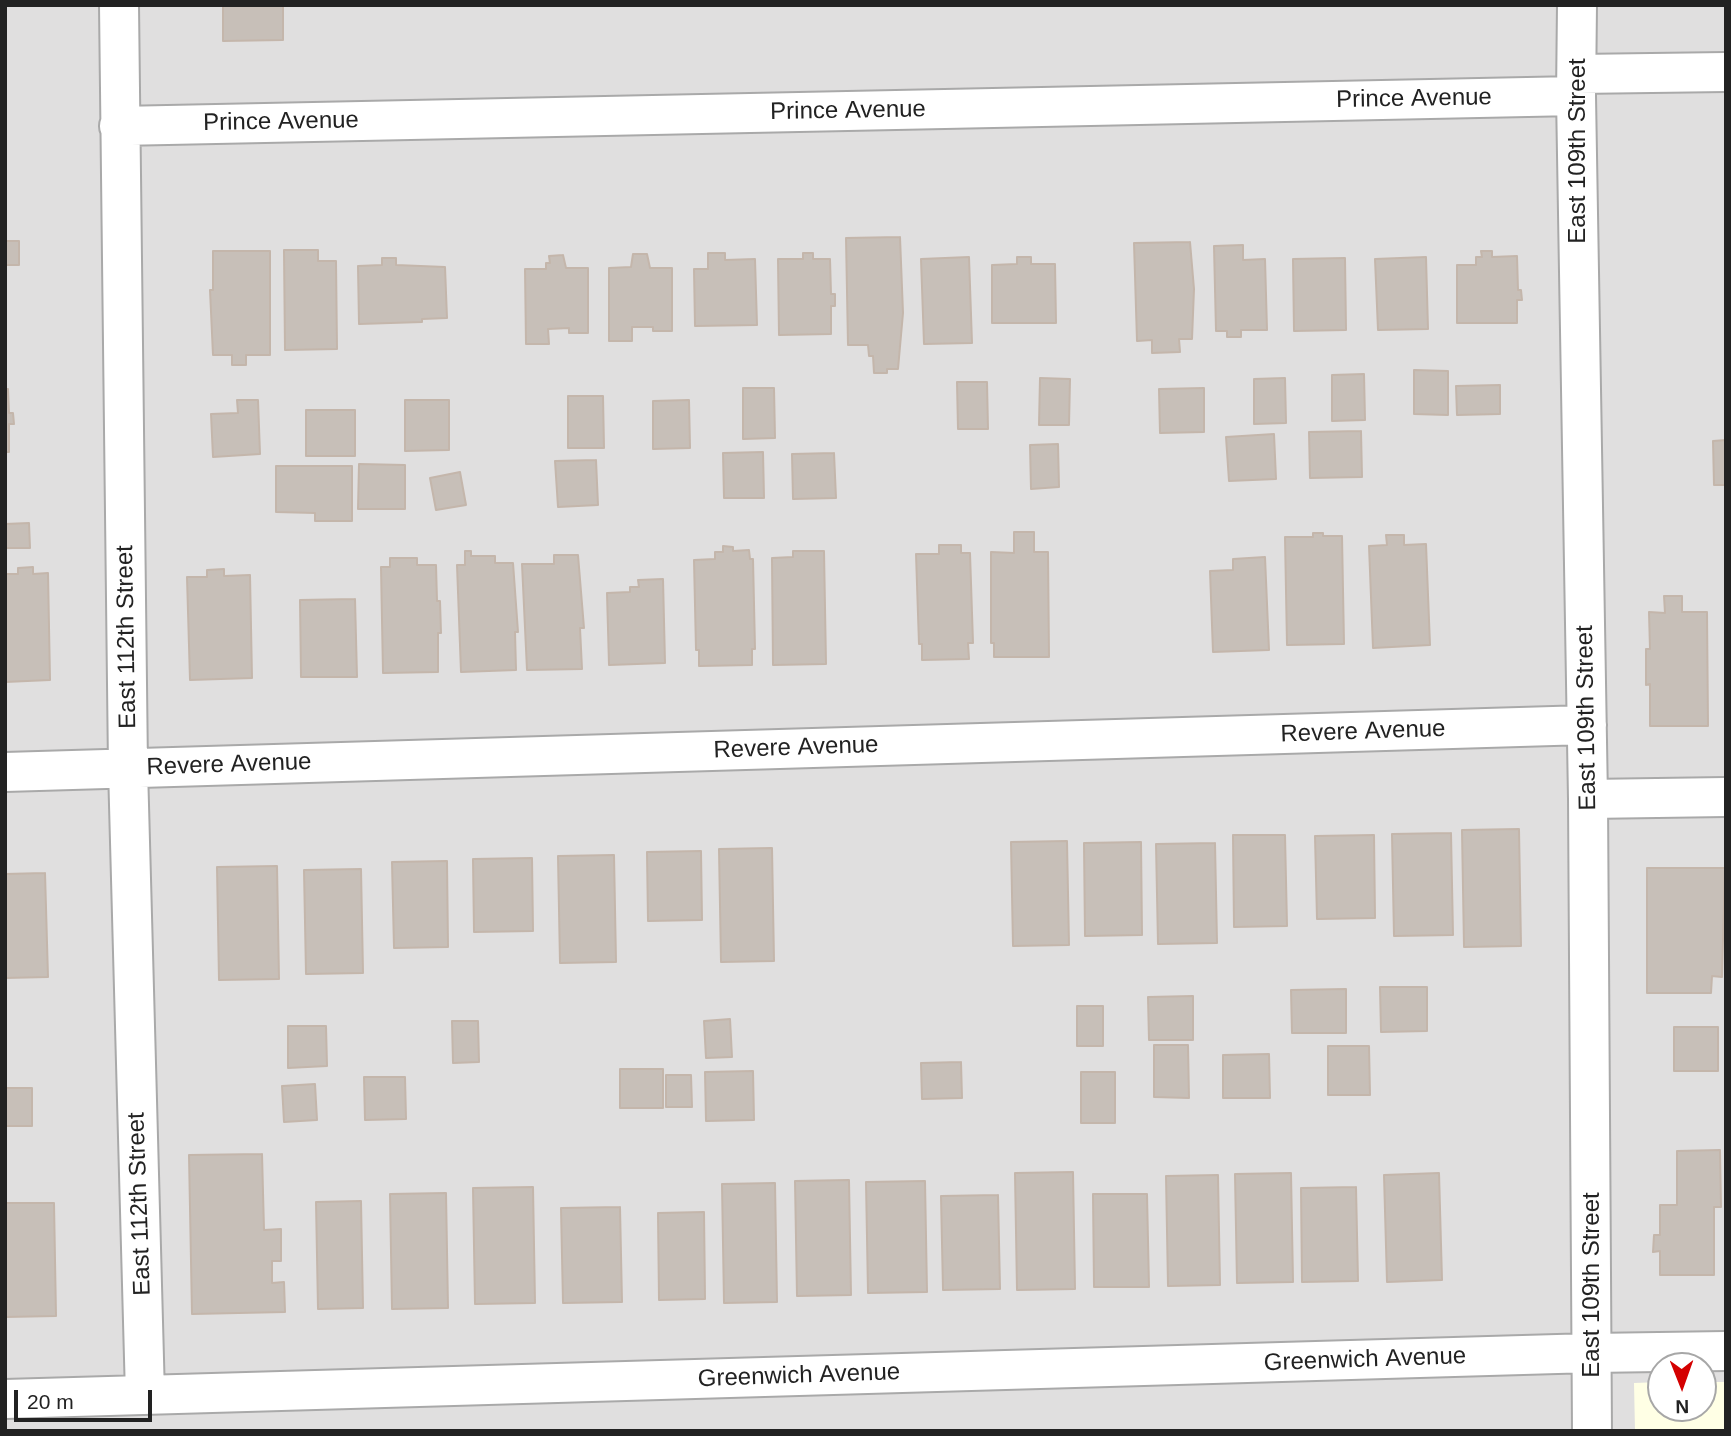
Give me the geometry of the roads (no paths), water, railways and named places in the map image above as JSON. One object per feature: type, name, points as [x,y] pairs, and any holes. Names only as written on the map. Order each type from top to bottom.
[{"type":"street","name":"East 112th Street","points":[[119,5],[128,768],[145,1395]]},
{"type":"street","name":"East 109th Street","points":[[1577,5],[1576,85],[1588,799],[1592,1431]]},
{"type":"street","name":"Prince Avenue","points":[[119,126],[1576,85],[1726,72]]},
{"type":"street","name":"Revere Avenue","points":[[5,772],[1587,725]]},
{"type":"street","points":[[1588,799],[1726,797]]},
{"type":"street","name":"Greenwich Avenue","points":[[5,1399],[1726,1351]]}]
